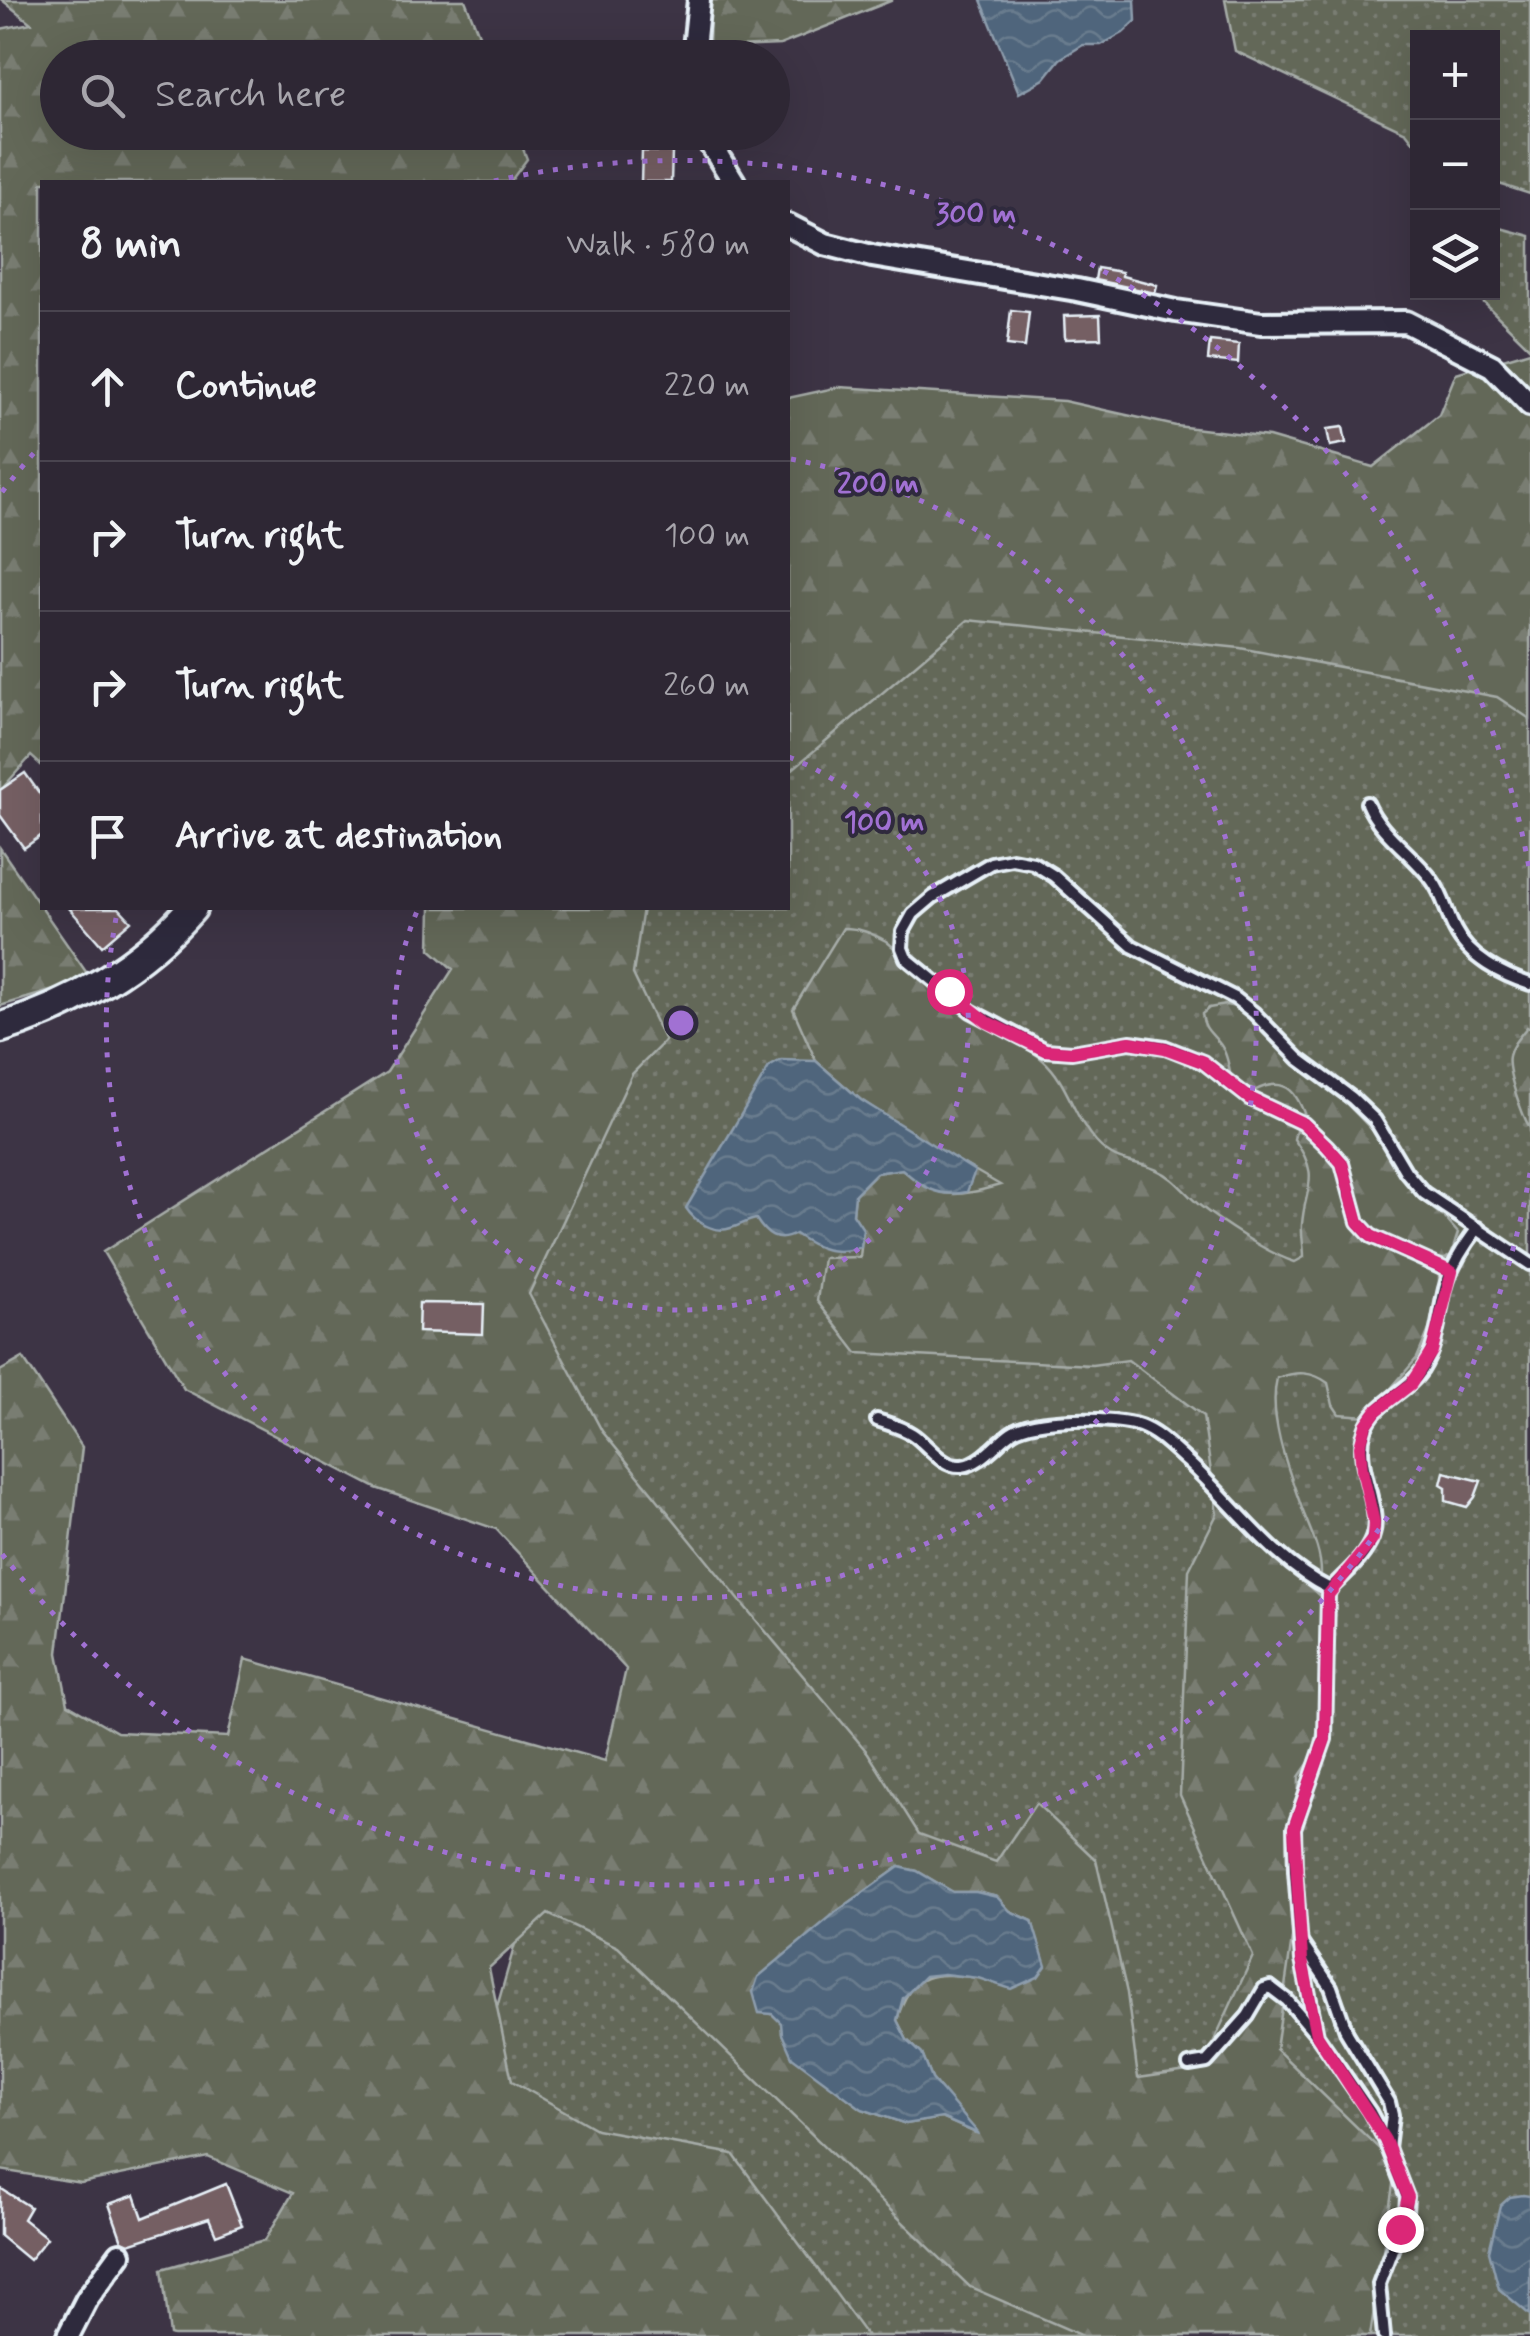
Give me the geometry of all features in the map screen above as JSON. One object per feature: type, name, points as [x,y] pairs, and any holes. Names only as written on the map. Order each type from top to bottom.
[{"type":"street","points":[[695,40],[699,0]]},
{"type":"street","points":[[715,150],[733,180]]},
{"type":"street","points":[[790,227],[825,244],[872,256],[1077,290],[1176,311],[1261,323],[1406,322],[1492,366],[1530,405]]},
{"type":"street","points":[[0,1028],[70,1003],[134,960],[190,910]]},
{"type":"street","points":[[68,2336],[87,2299],[120,2254]]},
{"type":"lane","points":[[1367,803],[1374,820],[1432,880],[1444,899],[1456,934],[1489,965],[1530,984]]},
{"type":"lane","points":[[1452,1272],[1371,1236],[1358,1222],[1342,1163],[1327,1146],[1304,1124],[1249,1098],[1203,1062],[1165,1048],[1130,1042],[1072,1052],[1045,1050],[987,1022],[906,958],[903,932],[913,914],[954,883],[991,863],[1012,859],[1033,863],[1054,876],[1132,946],[1235,998],[1254,1013],[1298,1059],[1375,1120],[1406,1172],[1424,1192],[1530,1264]]},
{"type":"lane","points":[[1317,2035],[1302,1944],[1294,1828],[1325,1739],[1330,1589],[1362,1557],[1373,1539],[1374,1522],[1360,1446],[1366,1425],[1422,1370],[1432,1351],[1452,1272],[1478,1228]]},
{"type":"lane","points":[[877,1420],[913,1434],[945,1463],[962,1466],[994,1448],[1014,1430],[1033,1422],[1110,1421],[1141,1426],[1159,1436],[1203,1476],[1285,1560],[1330,1589]]},
{"type":"lane","points":[[1302,1944],[1331,1987],[1347,2032],[1389,2102],[1392,2115],[1388,2149]]},
{"type":"lane","points":[[1188,2065],[1207,2062],[1248,2016],[1264,1989],[1279,1992],[1317,2035],[1370,2112],[1408,2197],[1379,2284],[1384,2336]]},
{"type":"green space","points":[[2,0],[465,0],[481,40],[40,40],[40,150],[524,150],[527,159],[511,180],[40,180],[40,764],[31,756],[0,791],[0,29],[31,23]]},
{"type":"green space","points":[[710,0],[893,0],[790,41],[709,40]]},
{"type":"green space","points":[[1225,0],[1530,0],[1530,194],[1500,184],[1500,30],[1410,30],[1410,137],[1235,51]]},
{"type":"green space","points":[[1500,228],[1530,236],[1530,348],[1481,300],[1500,300]]},
{"type":"green space","points":[[1530,351],[1530,719],[1497,697],[1240,648],[968,620],[790,771],[790,398],[839,387],[1064,401],[1176,426],[1269,437],[1373,467],[1439,415],[1456,373]]},
{"type":"green space","points":[[1530,398],[1530,2336],[673,2336],[483,2056],[515,1944],[556,1890],[657,1661],[405,1419],[545,910],[790,910],[790,546],[1453,472]]},
{"type":"green space","points":[[0,848],[91,979],[0,1006]]},
{"type":"green space","points":[[431,910],[643,910],[633,974],[665,1041],[632,1074],[529,1294],[602,1431],[868,1753],[919,1834],[996,1862],[1036,1803],[1096,1860],[1127,1993],[1138,2078],[1201,2069],[1253,1956],[1180,1795],[1189,1570],[1217,1514],[1203,1416],[1128,1360],[1092,1365],[857,1353],[817,1301],[823,1258],[860,1257],[863,1230],[853,1214],[855,1194],[876,1173],[902,1169],[926,1186],[948,1194],[1000,1185],[861,1100],[816,1061],[793,1009],[843,928],[881,938],[972,1016],[1043,1060],[1059,1079],[1088,1132],[1104,1149],[1118,1158],[1163,1173],[1231,1228],[1295,1262],[1304,1257],[1302,1224],[1310,1173],[1294,1139],[1296,1131],[1304,1134],[1310,1129],[1297,1099],[1285,1087],[1267,1086],[1254,1091],[1231,1078],[1224,1052],[1206,1027],[1202,1014],[1209,1008],[1226,1005],[1241,1008],[1288,1058],[1342,1099],[1373,1131],[1417,1197],[1458,1233],[1451,1255],[1445,1259],[1426,1258],[1439,1274],[1439,1296],[1417,1358],[1367,1416],[1339,1414],[1328,1383],[1310,1374],[1277,1378],[1275,1394],[1277,1428],[1319,1558],[1321,1573],[1318,1576],[1305,1571],[1305,1583],[1322,1598],[1324,1614],[1318,1729],[1312,1758],[1299,1777],[1296,1911],[1276,2049],[1396,2165],[1370,2336],[1083,2336],[970,2287],[618,1947],[548,1914],[489,1968],[512,2081],[596,2129],[733,2154],[867,2336],[173,2336],[162,2269],[265,2240],[293,2193],[208,2157],[81,2183],[0,2170],[0,1371],[23,1358],[82,1447],[58,1653],[68,1704],[117,1732],[228,1737],[245,1659],[605,1761],[626,1669],[496,1529],[376,1488],[184,1389],[103,1252],[387,1072],[453,969],[430,949]],"holes":[[[899,1867],[917,1871],[953,1892],[997,1897],[1010,1911],[1032,1921],[1036,1935],[978,1978],[937,1975],[917,1983],[897,2020],[907,2040],[922,2054],[932,2079],[976,2133],[942,2118],[906,2124],[862,2109],[827,2082],[782,2034],[782,2023],[772,2014],[836,1912]]]},
{"type":"green space","points":[[1527,1027],[1530,1128],[1515,1092],[1509,1063],[1512,1048]]},
{"type":"water","points":[[981,0],[1135,0],[1136,21],[1101,45],[1083,45],[1060,59],[1044,79],[1019,93]]},
{"type":"water","points":[[781,1060],[816,1061],[861,1100],[975,1171],[967,1192],[931,1190],[902,1169],[876,1173],[855,1194],[853,1214],[863,1229],[861,1247],[842,1251],[818,1247],[795,1234],[772,1236],[756,1219],[725,1229],[712,1228],[694,1218],[686,1208],[769,1067]]},
{"type":"water","points":[[899,1867],[917,1871],[953,1892],[997,1897],[1010,1911],[1032,1921],[1046,1966],[1038,1977],[1011,1989],[978,1978],[925,1976],[903,1998],[897,2020],[907,2040],[922,2054],[932,2079],[979,2134],[942,2118],[906,2124],[862,2109],[792,2057],[781,2023],[772,2014],[759,2013],[753,1992],[758,1977],[836,1912]]},
{"type":"water","points":[[1530,2196],[1530,2315],[1499,2289],[1489,2251],[1500,2206],[1510,2197]]},
{"type":"building","points":[[642,151],[672,152],[671,180],[641,180]]},
{"type":"building","points":[[1097,268],[1157,285],[1155,293],[1095,280]]},
{"type":"building","points":[[1011,310],[1029,312],[1025,347],[1007,345]]},
{"type":"building","points":[[1100,315],[1101,338],[1065,339],[1064,316]]},
{"type":"building","points":[[1210,341],[1239,344],[1238,363],[1208,360]]},
{"type":"building","points":[[1343,427],[1346,443],[1330,446],[1327,429]]},
{"type":"building","points":[[25,773],[40,794],[40,836],[24,848],[0,815],[0,790]]},
{"type":"building","points":[[71,910],[121,910],[131,921],[102,946]]},
{"type":"building","points":[[419,1303],[484,1304],[483,1334],[418,1332]]},
{"type":"building","points":[[1444,1472],[1481,1481],[1467,1507],[1446,1501],[1446,1487],[1441,1484]]},
{"type":"building","points":[[226,2184],[242,2225],[216,2235],[209,2218],[129,2244],[122,2241],[109,2204],[135,2195],[143,2218]]},
{"type":"building","points":[[0,2188],[30,2207],[23,2219],[47,2238],[29,2260],[0,2236]]},
{"type":"route","points":[[949,991],[987,1022],[1045,1050],[1072,1052],[1130,1042],[1178,1051],[1203,1062],[1249,1098],[1304,1124],[1327,1146],[1342,1163],[1358,1222],[1371,1236],[1452,1272],[1432,1351],[1422,1370],[1411,1384],[1376,1411],[1366,1425],[1360,1446],[1362,1470],[1372,1502],[1373,1539],[1328,1595],[1325,1739],[1294,1828],[1302,1960],[1317,2035],[1385,2140],[1408,2197],[1400,2229]]}]
